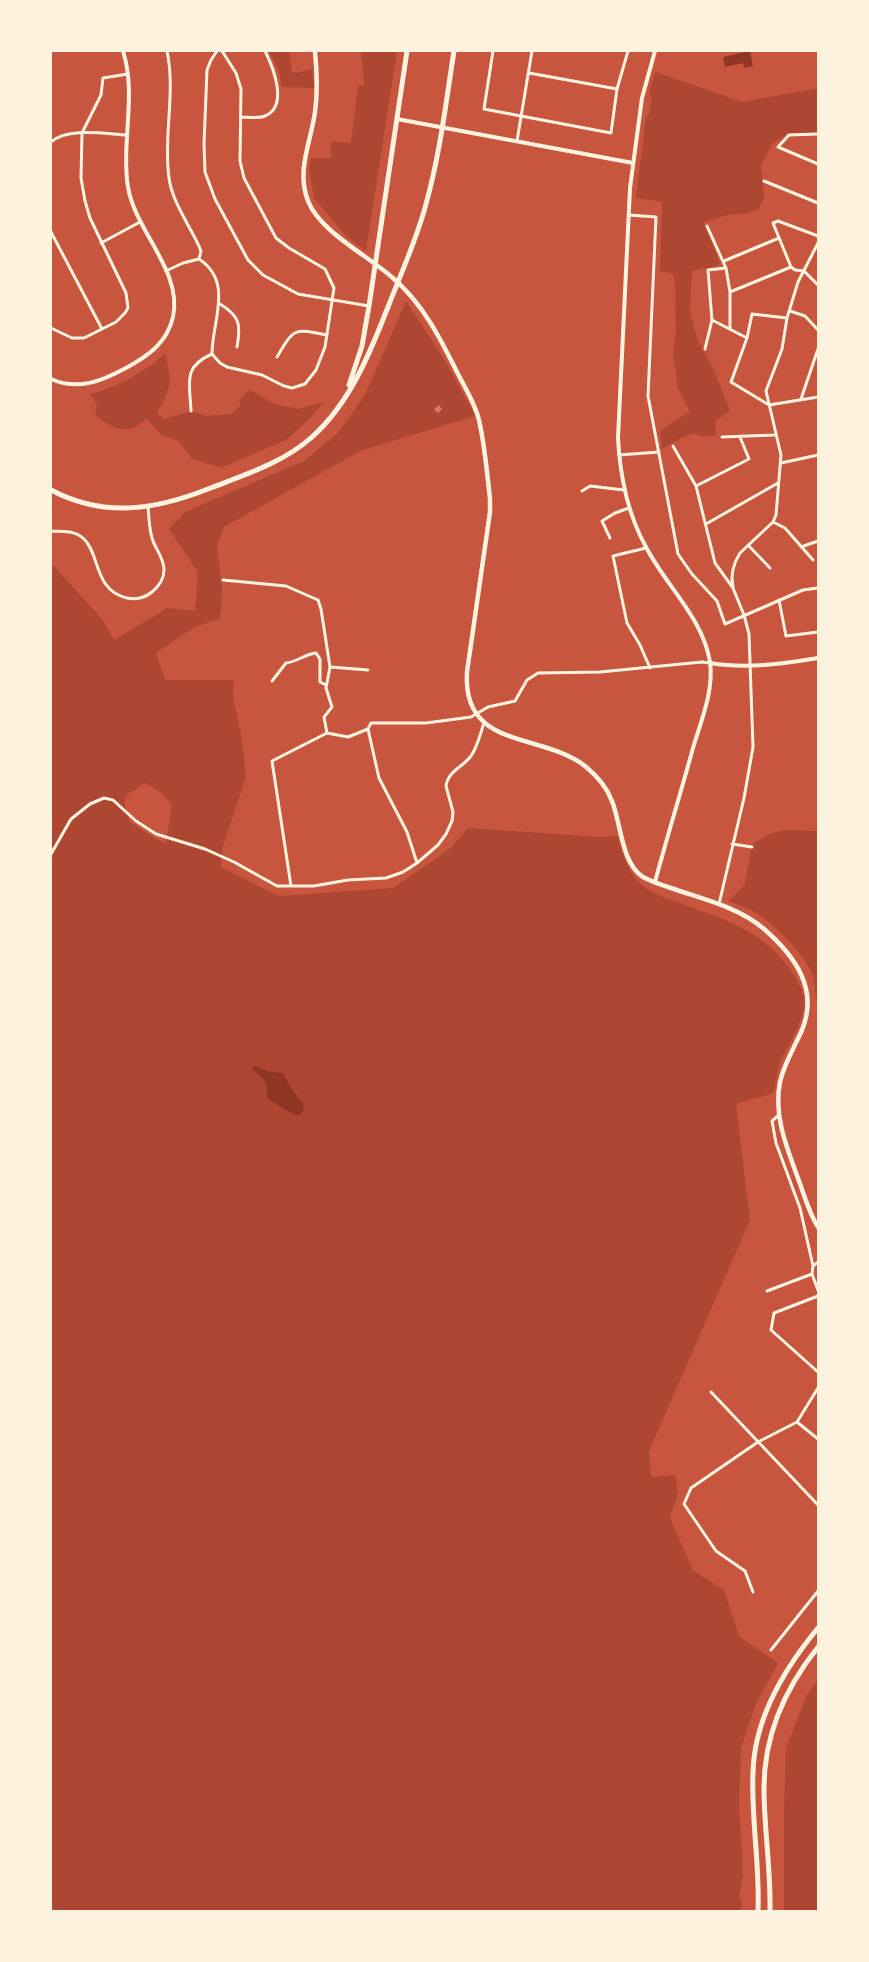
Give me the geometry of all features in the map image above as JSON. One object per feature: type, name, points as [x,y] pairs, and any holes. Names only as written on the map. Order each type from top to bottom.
[{"type":"main road","points":[[315,51],[318,89],[315,114],[303,163],[304,189],[309,203],[322,222],[410,293],[430,320],[472,401],[480,422],[490,499],[488,531],[466,679],[468,697],[477,715],[498,732],[567,755],[585,766],[609,795],[626,853],[641,876],[749,918],[769,935],[798,967],[808,995],[806,1018],[784,1067],[780,1083],[779,1115],[810,1214],[818,1226]]},
{"type":"main road","points":[[344,397],[357,364],[369,306],[407,51]]},
{"type":"main road","points":[[51,490],[93,506],[118,508],[148,507],[180,500],[282,458],[320,430],[344,397],[370,350],[417,232],[435,172],[454,51]]},
{"type":"main road","points":[[758,1911],[753,1794],[753,1770],[757,1745],[766,1712],[779,1682],[797,1654],[818,1628]]},
{"type":"main road","points":[[770,1911],[764,1787],[767,1754],[775,1720],[788,1691],[818,1646]]},
{"type":"street","points":[[51,379],[69,385],[93,383],[140,361],[157,347],[167,333],[174,314],[173,287],[140,222],[128,185],[128,74],[123,51]]},
{"type":"street","points":[[167,51],[171,81],[169,179],[174,195],[201,251],[199,259]]},
{"type":"street","points":[[218,51],[211,60],[207,70],[204,144],[205,172],[215,199],[248,260],[259,272],[298,294],[369,306]]},
{"type":"street","points":[[166,271],[183,263],[199,259],[206,263],[214,272],[220,304],[212,343],[212,354],[220,363],[227,367],[262,375],[284,386],[299,387],[312,377],[321,357],[327,335],[334,288],[328,274],[319,265],[288,248],[276,238],[244,178],[240,161],[242,117],[240,82],[232,65],[222,51]]},
{"type":"street","points":[[242,117],[264,116],[271,113],[277,103],[275,76],[265,51]]},
{"type":"street","points":[[492,51],[484,109],[611,133],[617,89],[628,51]]},
{"type":"street","points":[[517,141],[532,51]]},
{"type":"street","points":[[655,51],[642,98],[633,163],[629,215],[619,456],[624,490],[629,508],[646,548],[696,625],[710,663],[708,698],[655,882]]},
{"type":"street","points":[[529,73],[617,89]]},
{"type":"street","points":[[51,328],[76,339],[84,338],[122,317],[128,308],[128,300],[90,218],[81,178],[82,133],[100,95],[103,78],[128,74]]},
{"type":"street","points":[[397,119],[633,163]]},
{"type":"street","points":[[51,142],[66,134],[127,135]]},
{"type":"street","points":[[818,134],[790,135],[778,146],[818,164]]},
{"type":"street","points":[[764,181],[818,203]]},
{"type":"street","points":[[629,215],[656,216],[648,396],[678,554],[692,574],[717,601],[725,624],[802,590],[818,588]]},
{"type":"street","points":[[818,236],[778,221],[774,223],[791,267],[795,270],[804,271],[818,284]]},
{"type":"street","points":[[101,243],[140,222]]},
{"type":"street","points":[[707,226],[726,268],[730,292],[730,328]]},
{"type":"street","points":[[51,232],[102,329]]},
{"type":"street","points":[[724,261],[779,238]]},
{"type":"street","points":[[733,588],[731,574],[740,553],[773,522],[776,515],[781,455],[766,391],[782,349],[787,318],[804,271],[818,243]]},
{"type":"street","points":[[730,292],[791,267]]},
{"type":"street","points":[[705,349],[712,320],[708,270],[726,268]]},
{"type":"street","points":[[220,304],[238,319],[240,334],[236,347]]},
{"type":"street","points":[[790,311],[805,316],[818,330]]},
{"type":"street","points":[[787,318],[752,314],[747,338],[731,382],[769,405],[818,397]]},
{"type":"street","points":[[712,320],[747,338]]},
{"type":"street","points":[[277,358],[290,336],[296,331],[327,335]]},
{"type":"street","points":[[801,400],[817,357],[818,349]]},
{"type":"street","points":[[190,411],[190,375],[192,369],[200,359],[212,354]]},
{"type":"street","points":[[722,437],[775,435]]},
{"type":"street","points":[[696,486],[749,459],[740,436]]},
{"type":"street","points":[[673,446],[696,486],[715,563],[733,588],[744,615],[749,634],[753,747],[744,798],[719,905]]},
{"type":"street","points":[[619,456],[659,452]]},
{"type":"street","points":[[781,463],[818,455]]},
{"type":"street","points":[[706,524],[778,483]]},
{"type":"street","points":[[582,491],[590,486],[624,490]]},
{"type":"street","points":[[51,531],[70,532],[83,538],[88,543],[100,575],[112,592],[126,598],[141,598],[156,588],[164,572],[164,563],[152,539],[148,507]]},
{"type":"street","points":[[610,538],[602,521],[615,513],[629,508]]},
{"type":"street","points":[[773,522],[785,528],[813,560]]},
{"type":"street","points":[[801,547],[818,541]]},
{"type":"street","points":[[748,545],[770,568]]},
{"type":"street","points":[[646,548],[613,556],[627,623],[640,645],[650,668]]},
{"type":"street","points":[[224,580],[286,586],[315,598],[321,609],[330,667],[326,685],[332,707],[324,717],[327,733]]},
{"type":"street","points":[[779,600],[786,636],[818,633]]},
{"type":"street","points":[[272,681],[286,663],[294,662],[308,654],[316,653],[320,659],[320,682],[326,685]]},
{"type":"street","points":[[417,863],[407,832],[379,778],[368,729],[371,723],[426,723],[477,715],[488,707],[515,702],[527,680],[538,673],[650,668],[702,662],[749,665],[776,664],[818,658]]},
{"type":"street","points":[[330,667],[368,670]]},
{"type":"street","points":[[51,854],[71,819],[98,799],[108,798],[124,809],[136,821],[156,834],[205,849],[241,866],[272,884],[314,886],[348,880],[391,877],[417,863],[438,845],[450,828],[453,812],[446,781],[470,757],[476,748],[484,722]]},
{"type":"street","points":[[291,886],[272,761],[327,733],[348,737],[368,729]]},
{"type":"street","points":[[732,844],[752,847]]},
{"type":"street","points":[[779,1115],[772,1121],[776,1143],[800,1208],[813,1266],[812,1274],[818,1290]]},
{"type":"street","points":[[813,1266],[818,1262]]},
{"type":"street","points":[[767,1291],[812,1274]]},
{"type":"street","points":[[818,1296],[774,1314],[771,1330],[818,1372]]},
{"type":"street","points":[[753,1592],[745,1571],[716,1551],[684,1504],[691,1488],[758,1442],[797,1422],[818,1388]]},
{"type":"street","points":[[711,1392],[818,1505]]},
{"type":"street","points":[[797,1422],[818,1439]]},
{"type":"street","points":[[772,1650],[818,1591]]},
{"type":"shaded area","points":[[269,51],[289,51],[292,72],[312,69],[314,88],[282,87],[279,72]]},
{"type":"shaded area","points":[[361,51],[397,51],[366,251],[346,236],[314,198],[309,168],[311,158],[331,158],[331,141],[351,143],[358,86],[364,85]]},
{"type":"shaded area","points":[[750,51],[753,66],[744,68],[743,63],[725,67],[723,57]]},
{"type":"shaded area","points":[[655,72],[743,102],[818,88],[818,132],[789,133],[772,144],[761,166],[764,199],[758,209],[749,213],[728,215],[703,222],[720,263],[717,266],[692,271],[690,313],[698,341],[713,368],[730,411],[716,420],[715,436],[701,436],[695,433],[685,436],[662,449],[660,431],[690,411],[677,386],[673,358],[676,329],[675,281],[673,274],[660,271],[662,202],[637,198],[636,196],[646,119],[652,99],[649,93]]},
{"type":"shaded area","points":[[406,301],[444,359],[475,416],[360,451],[224,527],[217,545],[222,589],[220,619],[196,626],[156,653],[165,680],[234,680],[233,697],[241,734],[246,777],[222,849],[221,867],[279,896],[393,888],[451,848],[468,828],[600,837],[618,836],[626,863],[639,883],[660,896],[739,926],[753,934],[779,955],[800,985],[803,994],[804,1003],[801,1019],[780,1063],[773,1093],[736,1104],[750,1220],[649,1451],[651,1477],[675,1475],[678,1492],[670,1518],[693,1570],[724,1590],[739,1636],[778,1663],[756,1704],[741,1748],[739,1806],[743,1876],[739,1896],[742,1902],[741,1911],[51,1911],[51,563],[102,619],[114,640],[167,608],[195,611],[198,572],[169,529],[185,512],[304,461],[338,433],[368,388]],"holes":[[[145,783],[162,793],[172,805],[166,843],[156,839],[130,822],[124,802],[128,794]]]},
{"type":"shaded area","points":[[165,353],[170,378],[166,396],[157,413],[164,419],[191,411],[207,416],[231,414],[239,407],[242,397],[250,390],[275,404],[298,409],[324,402],[286,440],[221,468],[191,458],[179,441],[161,435],[146,418],[134,428],[120,429],[107,424],[95,415],[97,405],[90,394],[130,378],[158,360]]},
{"type":"shaded area","points":[[785,830],[818,831],[818,1003],[812,974],[786,937],[759,915],[729,901],[745,884],[752,844],[770,834]]},
{"type":"shaded area","points":[[257,1066],[270,1072],[283,1073],[293,1091],[304,1104],[303,1112],[298,1115],[294,1114],[267,1097],[267,1085],[253,1070],[253,1067]]},
{"type":"shaded area","points":[[818,1679],[818,1911],[784,1911],[786,1748],[806,1697]]},
{"type":"building","points":[[439,405],[442,409],[438,413],[434,409]]}]
